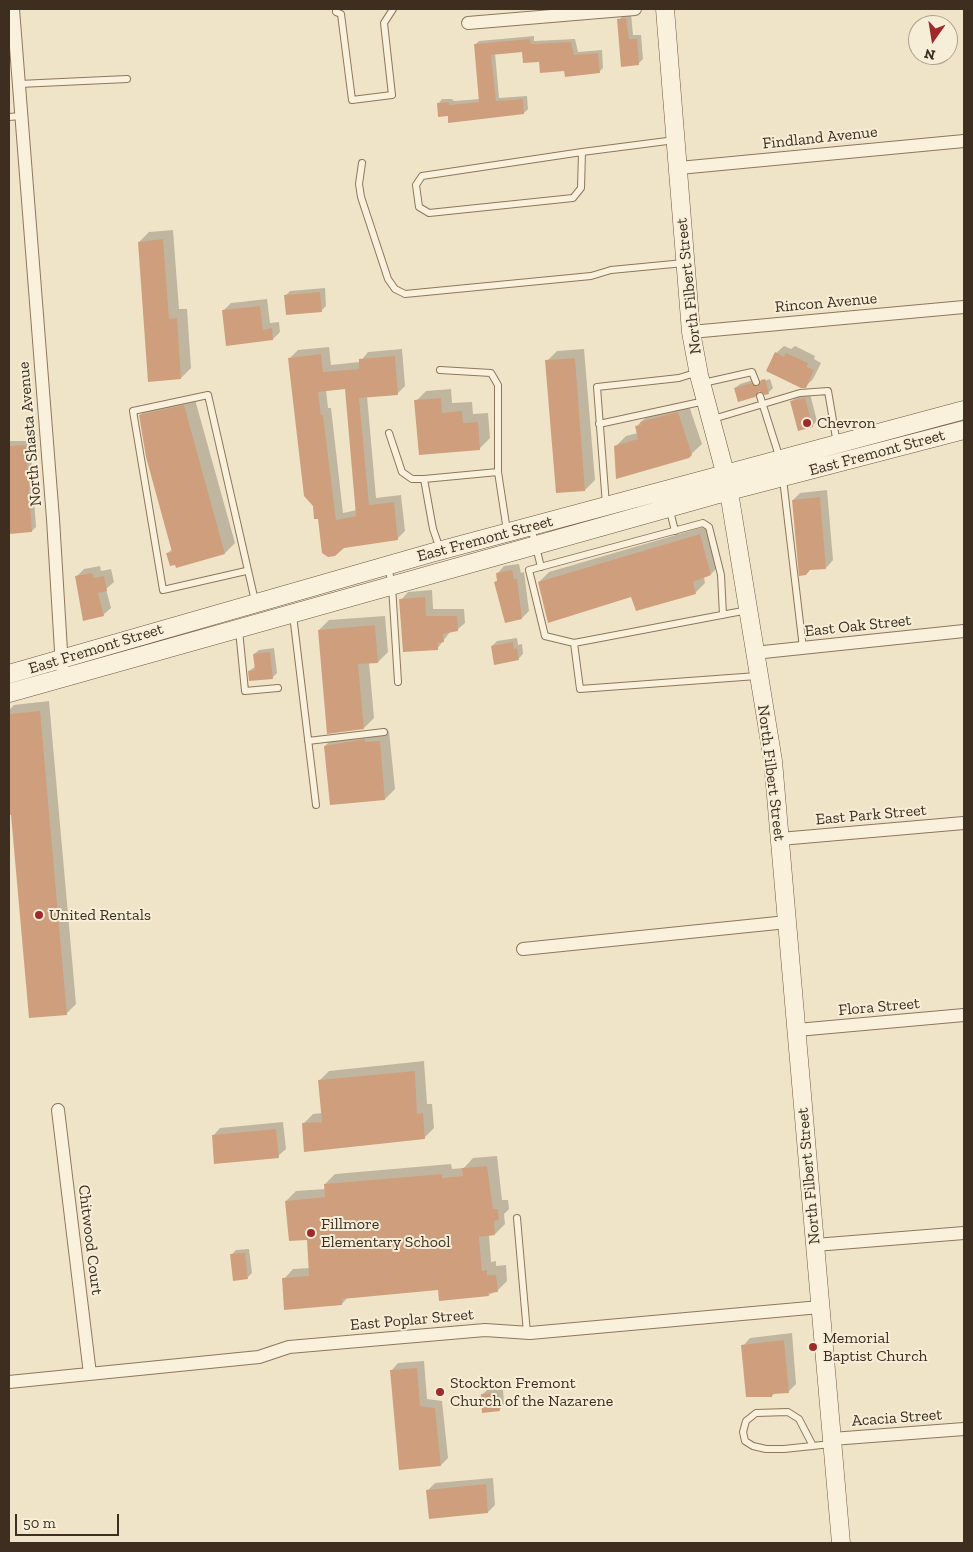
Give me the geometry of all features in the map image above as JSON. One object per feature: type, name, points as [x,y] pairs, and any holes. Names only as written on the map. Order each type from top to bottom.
[{"type":"main road","name":"North Filbert Street","points":[[665,9],[679,168],[690,332],[700,378],[728,483],[773,761],[841,1543]]},
{"type":"main road","name":"East Fremont Street","points":[[9,693],[669,508],[780,460],[964,410]]},
{"type":"main road","name":"East Fremont Street","points":[[9,674],[387,565],[606,506],[665,491],[783,478],[964,430]]},
{"type":"street","name":"North Shasta Avenue","points":[[13,9],[18,84],[15,117],[63,678]]},
{"type":"street","points":[[468,23],[635,9]]},
{"type":"street","name":"Findland Avenue","points":[[679,168],[964,141]]},
{"type":"street","name":"Rincon Avenue","points":[[690,332],[964,307]]},
{"type":"street","name":"East Oak Street","points":[[754,653],[964,631]]},
{"type":"street","name":"East Park Street","points":[[780,840],[964,823]]},
{"type":"street","points":[[523,948],[787,922]]},
{"type":"street","name":"Flora Street","points":[[797,1030],[964,1015]]},
{"type":"street","name":"Chitwood Court","points":[[58,1110],[90,1374]]},
{"type":"street","points":[[815,1245],[964,1233]]},
{"type":"street","name":"East Poplar Street","points":[[9,1382],[259,1357],[289,1347],[485,1330],[527,1333],[820,1307]]},
{"type":"street","name":"Acacia Street","points":[[832,1442],[964,1429]]},
{"type":"lane","points":[[336,9],[336,12],[342,14],[352,100],[392,94],[384,23],[393,9]]},
{"type":"lane","points":[[18,84],[127,79]]},
{"type":"lane","points":[[582,152],[581,188],[573,198],[429,213],[419,208],[416,185],[422,176],[582,152],[676,140]]},
{"type":"lane","points":[[362,163],[359,184],[361,197],[388,279],[394,289],[405,294],[591,276],[611,270],[685,263]]},
{"type":"lane","points":[[440,370],[492,373],[498,385],[498,472],[507,533]]},
{"type":"lane","points":[[606,506],[597,387],[752,372],[756,382]]},
{"type":"lane","points":[[712,420],[800,393],[828,391],[841,463]]},
{"type":"lane","points":[[246,571],[163,590],[133,411],[208,395],[246,571],[256,603]]},
{"type":"lane","points":[[760,396],[780,460],[803,648]]},
{"type":"lane","points":[[599,424],[707,401]]},
{"type":"lane","points":[[389,433],[402,472],[412,480],[498,472]]},
{"type":"lane","points":[[424,479],[433,529],[441,550]]},
{"type":"lane","points":[[665,491],[675,531]]},
{"type":"lane","points":[[723,615],[721,575],[709,527],[703,523],[530,570],[545,636],[574,643],[723,615],[748,610]]},
{"type":"lane","points":[[531,526],[541,567]]},
{"type":"lane","points":[[387,565],[392,586],[398,682]]},
{"type":"lane","points":[[292,614],[316,805]]},
{"type":"lane","points":[[238,629],[245,691],[278,688]]},
{"type":"lane","points":[[574,643],[580,689],[758,676]]},
{"type":"lane","points":[[308,741],[384,732]]},
{"type":"lane","points":[[517,1218],[527,1333]]},
{"type":"lane","points":[[813,1446],[799,1419],[788,1412],[756,1413],[746,1421],[743,1432],[745,1441],[753,1446],[766,1449],[813,1446],[832,1442]]},
{"type":"building","points":[[626,18],[629,39],[637,39],[639,65],[621,67],[617,19]]},
{"type":"building","points":[[530,39],[531,44],[571,42],[574,55],[598,53],[600,73],[565,77],[564,71],[540,73],[539,62],[523,63],[522,52],[491,55],[496,101],[523,99],[524,114],[448,123],[448,116],[438,117],[437,103],[448,102],[450,105],[479,102],[474,44]]},
{"type":"building","points":[[163,239],[169,319],[177,318],[181,379],[148,382],[138,242]]},
{"type":"building","points":[[320,292],[322,312],[286,315],[284,295]]},
{"type":"building","points":[[260,306],[263,330],[272,328],[273,340],[226,346],[222,310]]},
{"type":"building","points":[[775,352],[784,357],[786,353],[808,363],[807,367],[814,370],[806,388],[801,388],[766,371]]},
{"type":"building","points":[[321,354],[323,372],[359,369],[359,359],[395,356],[398,395],[359,398],[369,505],[394,502],[398,540],[344,548],[335,556],[328,557],[322,553],[318,519],[314,519],[313,506],[304,496],[288,358]],"holes":[[[345,389],[356,516],[336,520],[323,415],[321,415],[318,392]]]},
{"type":"building","points":[[575,358],[585,491],[556,493],[545,360]]},
{"type":"building","points":[[765,379],[769,394],[765,395],[759,391],[755,397],[738,402],[734,388],[751,383],[757,387],[761,380]]},
{"type":"building","points":[[441,398],[442,413],[462,411],[463,423],[478,422],[480,450],[419,455],[414,400]]},
{"type":"building","points":[[805,398],[813,427],[798,431],[790,401]]},
{"type":"building","points":[[184,405],[225,554],[176,568],[175,565],[170,566],[166,553],[172,552],[146,457],[139,415]]},
{"type":"building","points":[[678,412],[692,455],[689,458],[616,479],[614,446],[638,439],[635,426],[641,425],[640,422]]},
{"type":"building","points":[[26,445],[32,532],[9,534],[9,446]]},
{"type":"building","points":[[820,497],[826,569],[810,570],[806,575],[799,576],[792,500]]},
{"type":"building","points":[[700,534],[711,575],[693,582],[696,594],[636,611],[631,597],[548,623],[538,582]]},
{"type":"building","points":[[512,570],[514,579],[517,579],[522,619],[505,623],[494,582],[497,581],[496,573]]},
{"type":"building","points":[[92,573],[94,578],[104,576],[107,591],[98,593],[104,616],[83,621],[75,576]]},
{"type":"building","points":[[425,597],[426,616],[457,616],[458,631],[443,634],[444,642],[438,643],[438,650],[403,652],[399,599]]},
{"type":"building","points":[[375,625],[378,663],[358,664],[364,729],[327,734],[318,630]]},
{"type":"building","points":[[513,642],[514,649],[517,648],[519,660],[494,665],[491,646]]},
{"type":"building","points":[[270,652],[273,679],[249,681],[248,671],[255,670],[253,654]]},
{"type":"building","name":"United Rentals","points":[[40,711],[67,1015],[29,1018],[11,815],[9,815],[9,714]]},
{"type":"building","points":[[365,739],[365,742],[380,741],[385,800],[330,805],[324,746]]},
{"type":"building","points":[[415,1071],[417,1114],[423,1113],[425,1139],[304,1152],[302,1123],[322,1122],[318,1080]]},
{"type":"building","points":[[276,1129],[279,1158],[214,1164],[212,1135]]},
{"type":"building","points":[[487,1166],[493,1209],[498,1209],[499,1220],[494,1221],[495,1235],[479,1237],[482,1271],[487,1270],[487,1275],[496,1275],[498,1292],[488,1293],[489,1296],[439,1301],[438,1290],[342,1299],[342,1305],[284,1310],[282,1278],[309,1276],[307,1240],[289,1241],[285,1201],[325,1197],[324,1184],[442,1174],[442,1178],[463,1176],[462,1168]]},
{"type":"building","points":[[245,1253],[248,1279],[233,1281],[230,1254]]},
{"type":"building","points":[[784,1340],[789,1393],[772,1394],[772,1397],[746,1397],[741,1345]]},
{"type":"building","points":[[417,1368],[420,1406],[435,1408],[441,1466],[399,1470],[390,1370]]},
{"type":"building","points":[[498,1393],[500,1411],[482,1413],[481,1394]]},
{"type":"building","points":[[486,1484],[488,1513],[429,1519],[426,1490]]},
{"type":"place","name":"Chevron","points":[[807,423]]},
{"type":"place","name":"United Rentals","points":[[39,915]]},
{"type":"place","name":"Fillmore Elementary School","points":[[311,1233]]},
{"type":"place","name":"Memorial Baptist Church","points":[[813,1347]]},
{"type":"place","name":"Stockton Fremont Church of the Nazarene","points":[[440,1392]]}]
